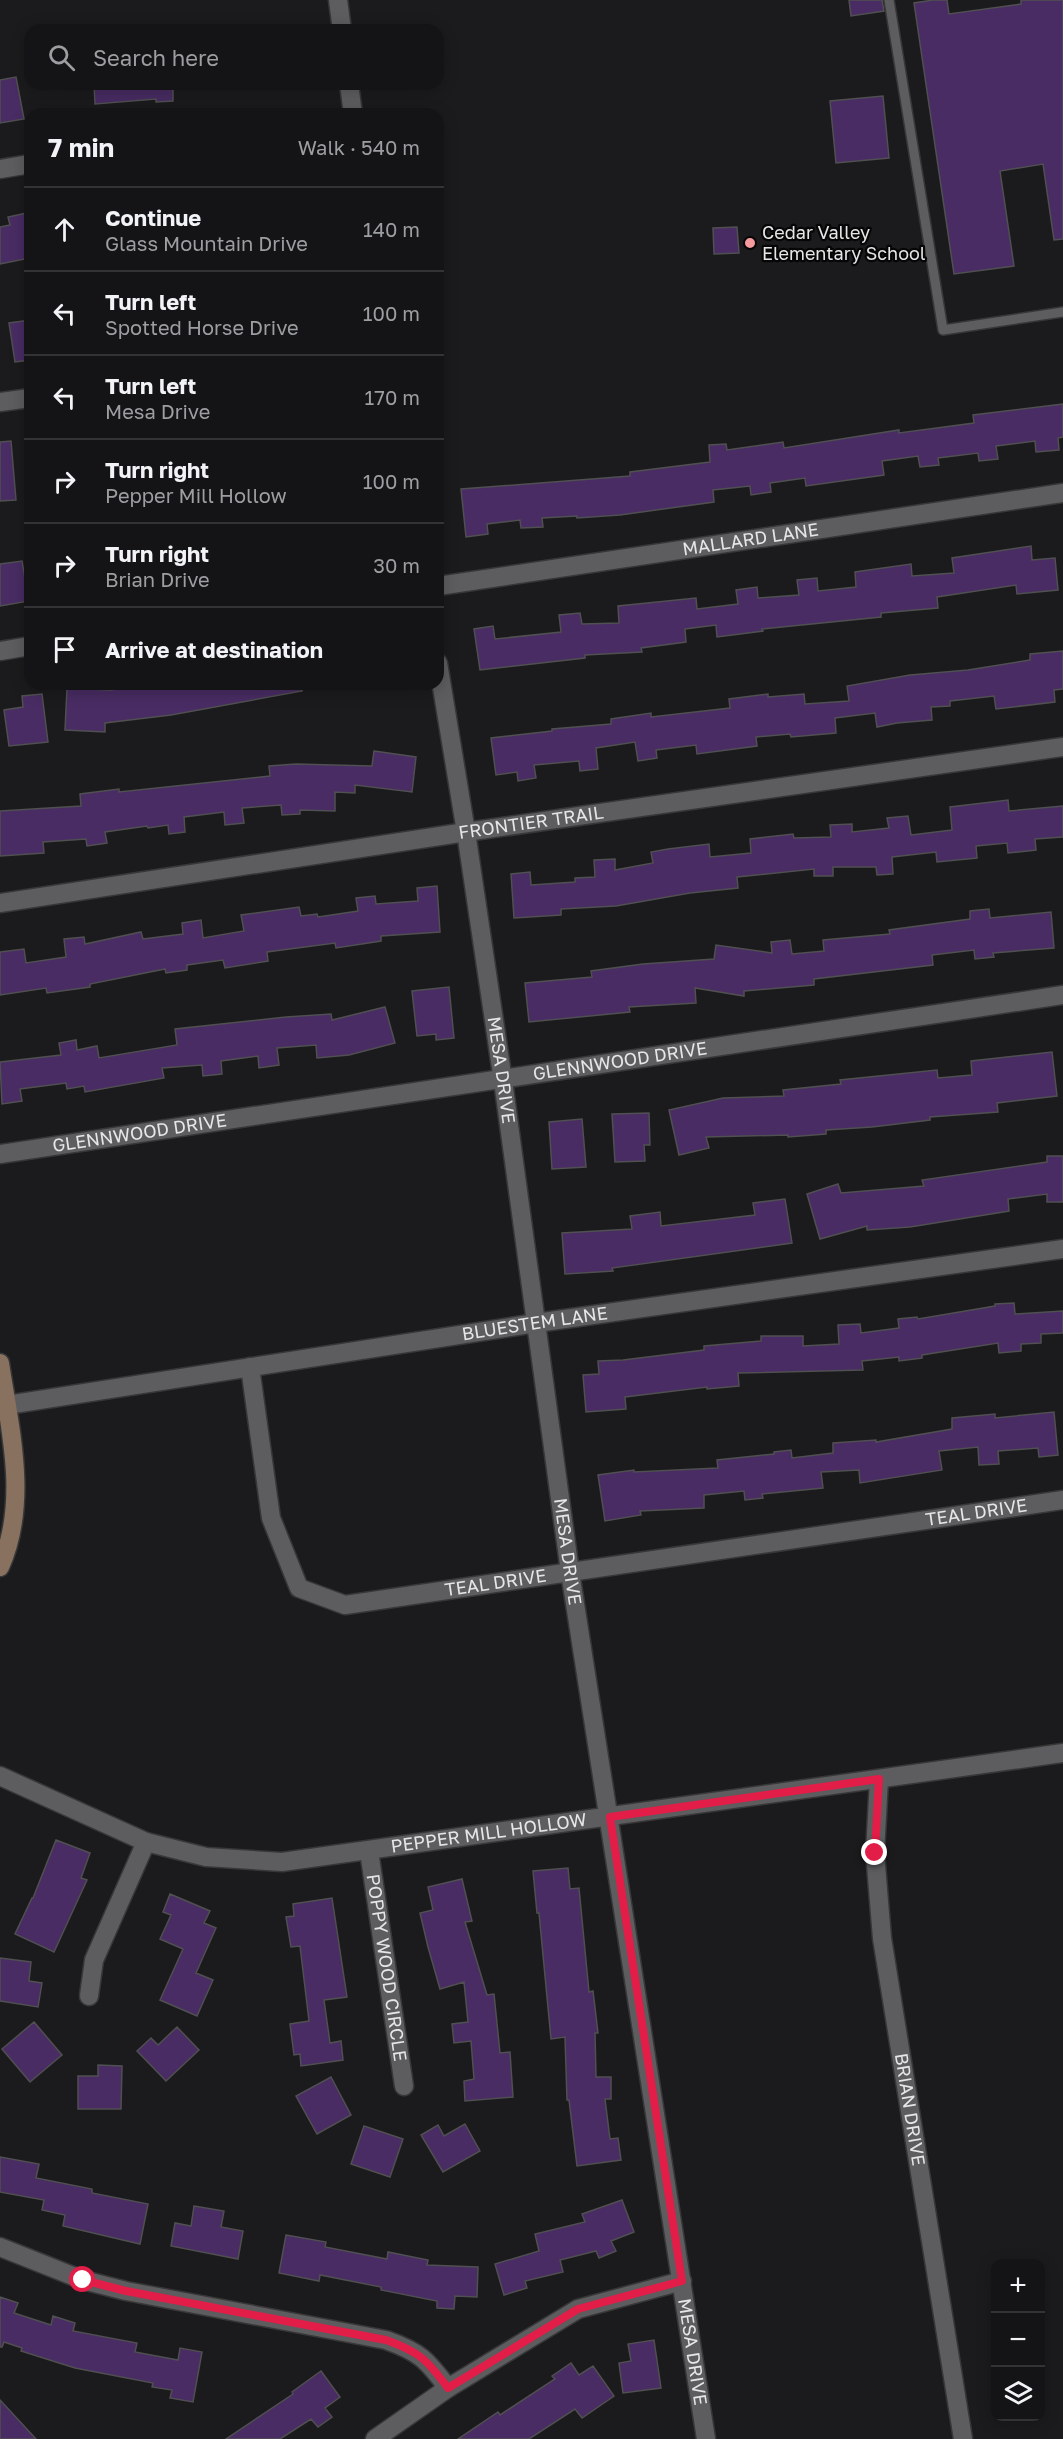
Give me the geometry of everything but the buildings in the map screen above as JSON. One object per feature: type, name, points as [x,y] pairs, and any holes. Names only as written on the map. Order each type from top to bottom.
[{"type":"street","points":[[338,0],[341,24]]},
{"type":"street","points":[[350,90],[352,108]]},
{"type":"street","points":[[0,169],[24,165]]},
{"type":"street","points":[[0,402],[24,399]]},
{"type":"street","name":"MALLARD LANE","points":[[444,585],[1063,493]]},
{"type":"street","points":[[0,651],[24,647]]},
{"type":"street","name":"MESA DRIVE","points":[[442,690],[503,1081],[570,1572],[706,2439]]},
{"type":"street","name":"FRONTIER TRAIL","points":[[0,903],[466,832],[1063,747]]},
{"type":"street","name":"GLENNWOOD DRIVE","points":[[0,1154],[503,1081],[1063,995]]},
{"type":"street","name":"BLUESTEM LANE","points":[[7,1406],[250,1366],[536,1323],[1063,1249]]},
{"type":"street","points":[[0,1363],[17,1486],[13,1518],[0,1567]]},
{"type":"street","name":"TEAL DRIVE","points":[[250,1366],[271,1518],[299,1588],[345,1605],[1063,1500]]},
{"type":"street","name":"PEPPER MILL HOLLOW","points":[[0,1776],[146,1842],[206,1857],[282,1862],[1063,1753]]},
{"type":"street","name":"BRIAN DRIVE","points":[[879,1779],[875,1853],[882,1938],[963,2439]]},
{"type":"street","points":[[89,1996],[94,1960],[146,1842]]},
{"type":"street","name":"POPPY WOOD CIRCLE","points":[[369,1851],[404,2086]]},
{"type":"street","points":[[0,2247],[83,2280],[126,2291],[386,2340],[413,2349],[430,2364],[448,2388]]},
{"type":"street","points":[[375,2439],[448,2388],[578,2309],[682,2281]]},
{"type":"lane","points":[[889,0],[943,330],[1063,312]]},
{"type":"place","name":"Cedar Valley Elementary School","points":[[750,243]]},
{"type":"route","points":[[83,2280],[126,2291],[386,2340],[413,2349],[430,2364],[448,2388],[578,2309],[682,2281],[610,1817],[879,1779],[875,1853]]}]
